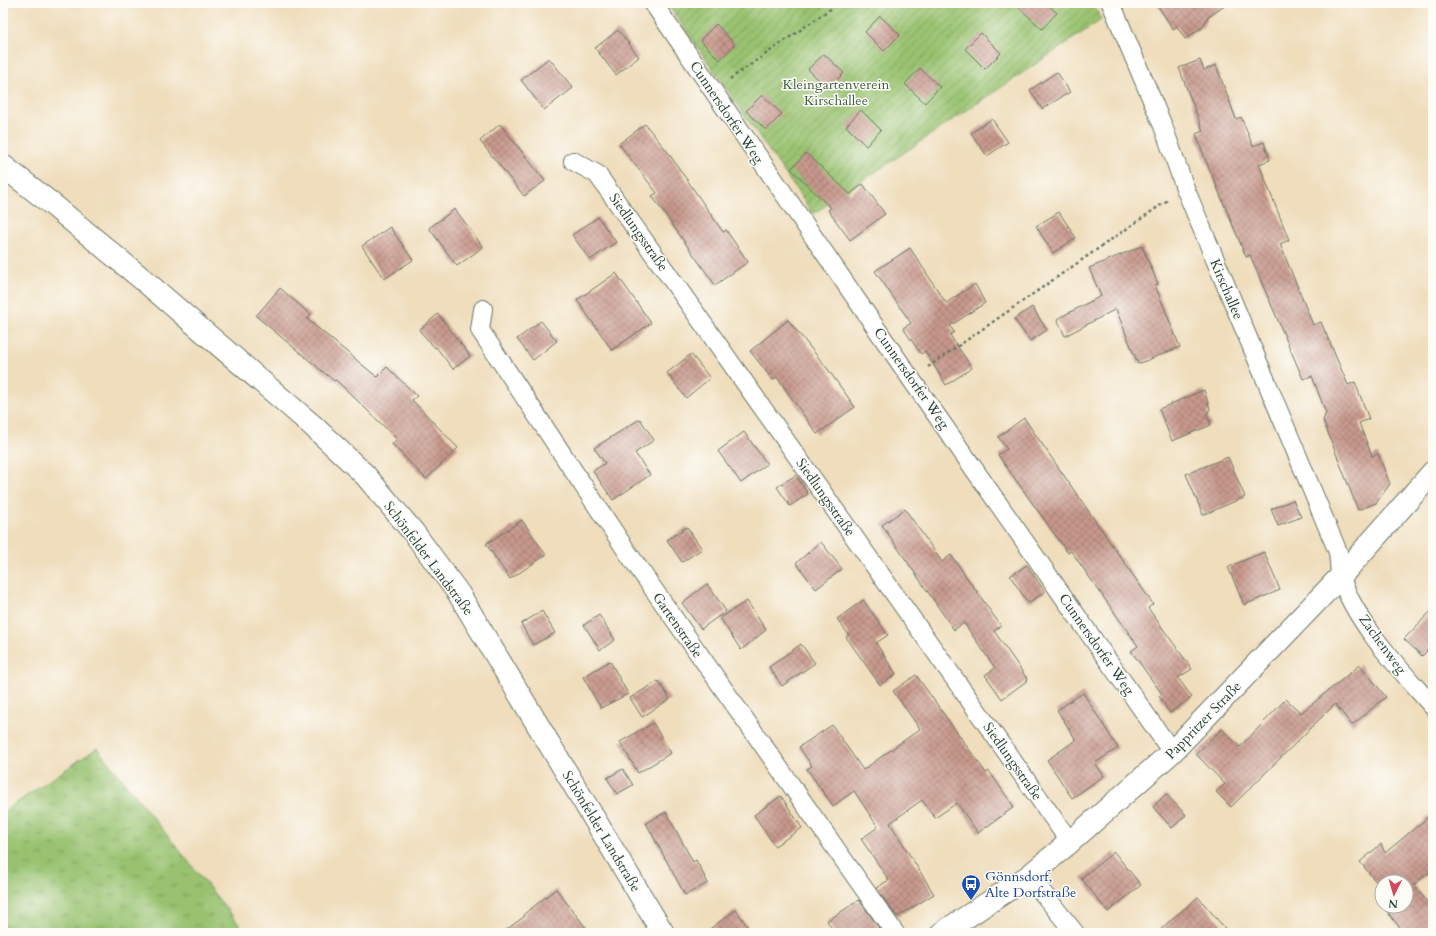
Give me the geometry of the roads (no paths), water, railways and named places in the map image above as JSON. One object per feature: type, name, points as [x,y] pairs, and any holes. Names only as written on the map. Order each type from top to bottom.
[{"type":"street","name":"Cunnersdorfer Weg","points":[[653,3],[911,379],[1172,752]]},
{"type":"street","name":"Kirschallee","points":[[1111,3],[1163,126],[1185,188],[1338,552],[1341,576]]},
{"type":"street","name":"Siedlungsstraße","points":[[573,161],[597,174],[1070,842]]},
{"type":"street","name":"Schönfelder Landstraße","points":[[3,166],[148,283],[312,424],[365,475],[414,533],[459,594],[663,933]]},
{"type":"street","name":"Gartenstraße","points":[[483,309],[480,330],[628,553],[895,933]]},
{"type":"street","name":"Pappritzer Straße","points":[[942,933],[1029,876],[1172,752],[1341,576],[1433,472]]},
{"type":"street","name":"Zachenweg","points":[[1341,576],[1350,597],[1389,656],[1433,707]]},
{"type":"street","points":[[1029,876],[1075,933]]},
{"type":"place","name":"Gönnsdorf, Alte Dorfstraße","points":[[971,901]]},
{"type":"park label","name":"Kleingartenverein Kirschallee","points":[[836,92]]}]
